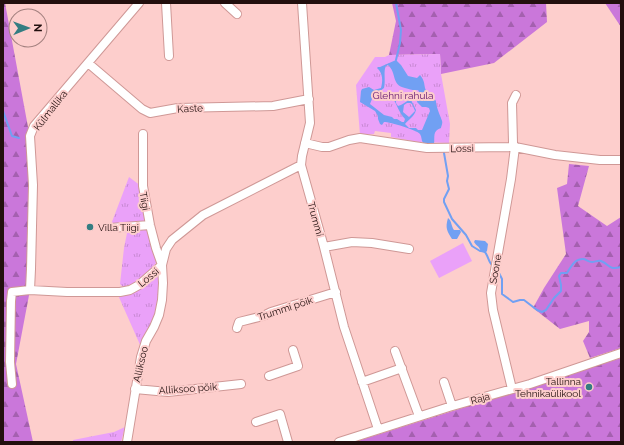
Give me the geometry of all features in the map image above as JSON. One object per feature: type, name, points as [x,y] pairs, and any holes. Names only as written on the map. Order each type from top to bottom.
[{"type":"street","name":"Külmallika","points":[[30,290],[34,185],[30,136],[34,126],[138,3]]},
{"type":"street","points":[[166,3],[169,56]]},
{"type":"street","points":[[225,3],[237,14]]},
{"type":"street","name":"Trummi","points":[[302,3],[310,124],[301,165],[336,292],[344,327],[378,429]]},
{"type":"street","name":"Kaste","points":[[88,63],[142,109],[150,113],[178,108],[273,106],[309,99]]},
{"type":"street","name":"Soone","points":[[512,389],[493,310],[491,293],[511,179],[515,147],[513,143],[512,102],[516,95]]},
{"type":"street","name":"Tiigi","points":[[143,134],[143,186],[150,225],[162,265]]},
{"type":"street","name":"Lossi","points":[[305,143],[329,147],[360,138],[427,148],[515,147],[555,155],[600,160],[621,160]]},
{"type":"street","name":"Lossi","points":[[12,384],[10,362],[12,292],[30,290],[120,292],[130,290],[139,286],[162,265],[166,249],[172,240],[203,215],[301,165]]},
{"type":"street","points":[[110,228],[150,225]]},
{"type":"street","points":[[324,247],[352,242],[372,243],[410,249]]},
{"type":"street","name":"Alliksoo","points":[[127,442],[141,357],[146,341],[159,315],[162,300],[162,265]]},
{"type":"street","name":"Trummi põik","points":[[237,328],[239,322],[263,316],[271,312],[336,292]]},
{"type":"street","points":[[269,376],[298,366],[293,350]]},
{"type":"street","points":[[395,351],[419,416]]},
{"type":"street","name":"Raja","points":[[339,442],[419,416],[512,389],[621,353]]},
{"type":"street","points":[[362,382],[402,368]]},
{"type":"street","points":[[444,382],[452,406]]},
{"type":"street","name":"Alliksoo põik","points":[[135,389],[168,392],[241,384]]},
{"type":"street","points":[[256,422],[280,414],[288,442]]},
{"type":"green space","points":[[3,3],[5,3],[8,19],[8,48],[13,48],[28,127],[33,185],[30,290],[16,364],[33,442],[3,442]]},
{"type":"green space","points":[[392,3],[546,3],[547,22],[494,63],[441,74],[440,54],[389,55],[396,21]]},
{"type":"green space","points":[[605,3],[621,3],[621,27]]},
{"type":"green space","name":"Glehni rahula","points":[[440,54],[441,74],[450,124],[449,143],[418,142],[391,137],[391,133],[375,131],[374,134],[360,135],[356,85],[375,57],[385,57],[389,55]]},
{"type":"green space","points":[[569,164],[589,166],[578,206],[607,226],[621,217],[621,348],[590,358],[583,341],[589,332],[589,321],[560,329],[533,308],[566,254],[557,188],[567,184]]},
{"type":"green space","points":[[129,177],[141,186],[148,224],[110,227]]},
{"type":"green space","points":[[149,227],[155,251],[156,263],[148,273],[135,283],[123,287],[120,284],[127,233],[112,229]]},
{"type":"green space","points":[[463,243],[472,261],[439,278],[430,261]]},
{"type":"green space","points":[[158,274],[158,312],[141,347],[118,295]]},
{"type":"green space","name":"Tallinna Tehnikaülikool","points":[[621,358],[621,442],[354,442]]},
{"type":"green space","points":[[125,427],[121,442],[73,442],[73,440],[114,432]]},
{"type":"water","points":[[396,60],[408,76],[417,78],[420,75],[424,81],[426,90],[436,101],[442,122],[441,128],[435,133],[434,144],[423,143],[420,134],[409,128],[387,122],[384,122],[382,125],[380,124],[375,111],[360,102],[362,89],[369,87],[374,90],[381,88],[382,77],[377,68]],"holes":[[[388,65],[391,68],[398,84],[413,90],[418,90],[421,95],[417,102],[422,107],[429,108],[430,111],[422,130],[409,128],[405,124],[413,116],[416,110],[409,95],[386,96],[380,94],[380,91],[384,88],[386,66]],[[376,96],[392,97],[405,119],[404,122],[384,115],[370,104],[372,99]],[[396,97],[409,99],[398,106],[396,103]],[[407,103],[412,104],[415,111],[409,117],[403,112],[404,105]]]},
{"type":"water","points":[[448,218],[454,230],[460,230],[461,232],[457,239],[452,239],[448,231]]},
{"type":"water","points":[[475,240],[485,241],[488,244],[487,251],[485,253],[481,252],[474,242]]},
{"type":"waterway","points":[[396,3],[401,30],[396,60]]},
{"type":"waterway","points":[[3,111],[12,136],[19,138]]},
{"type":"waterway","points":[[444,153],[449,189],[444,202],[452,219],[466,235],[472,246],[480,251],[484,251],[491,264]]},
{"type":"waterway","points":[[499,273],[502,279],[502,294],[513,302],[524,300],[542,312],[546,310],[561,291],[559,276],[561,273],[567,273],[577,260],[585,259],[591,262],[600,261],[611,267],[621,267]]},
{"type":"place","name":"Villa Tiigi","points":[[90,227]]},
{"type":"place","name":"Tallinna Tehnikaülikool","points":[[589,387]]}]
